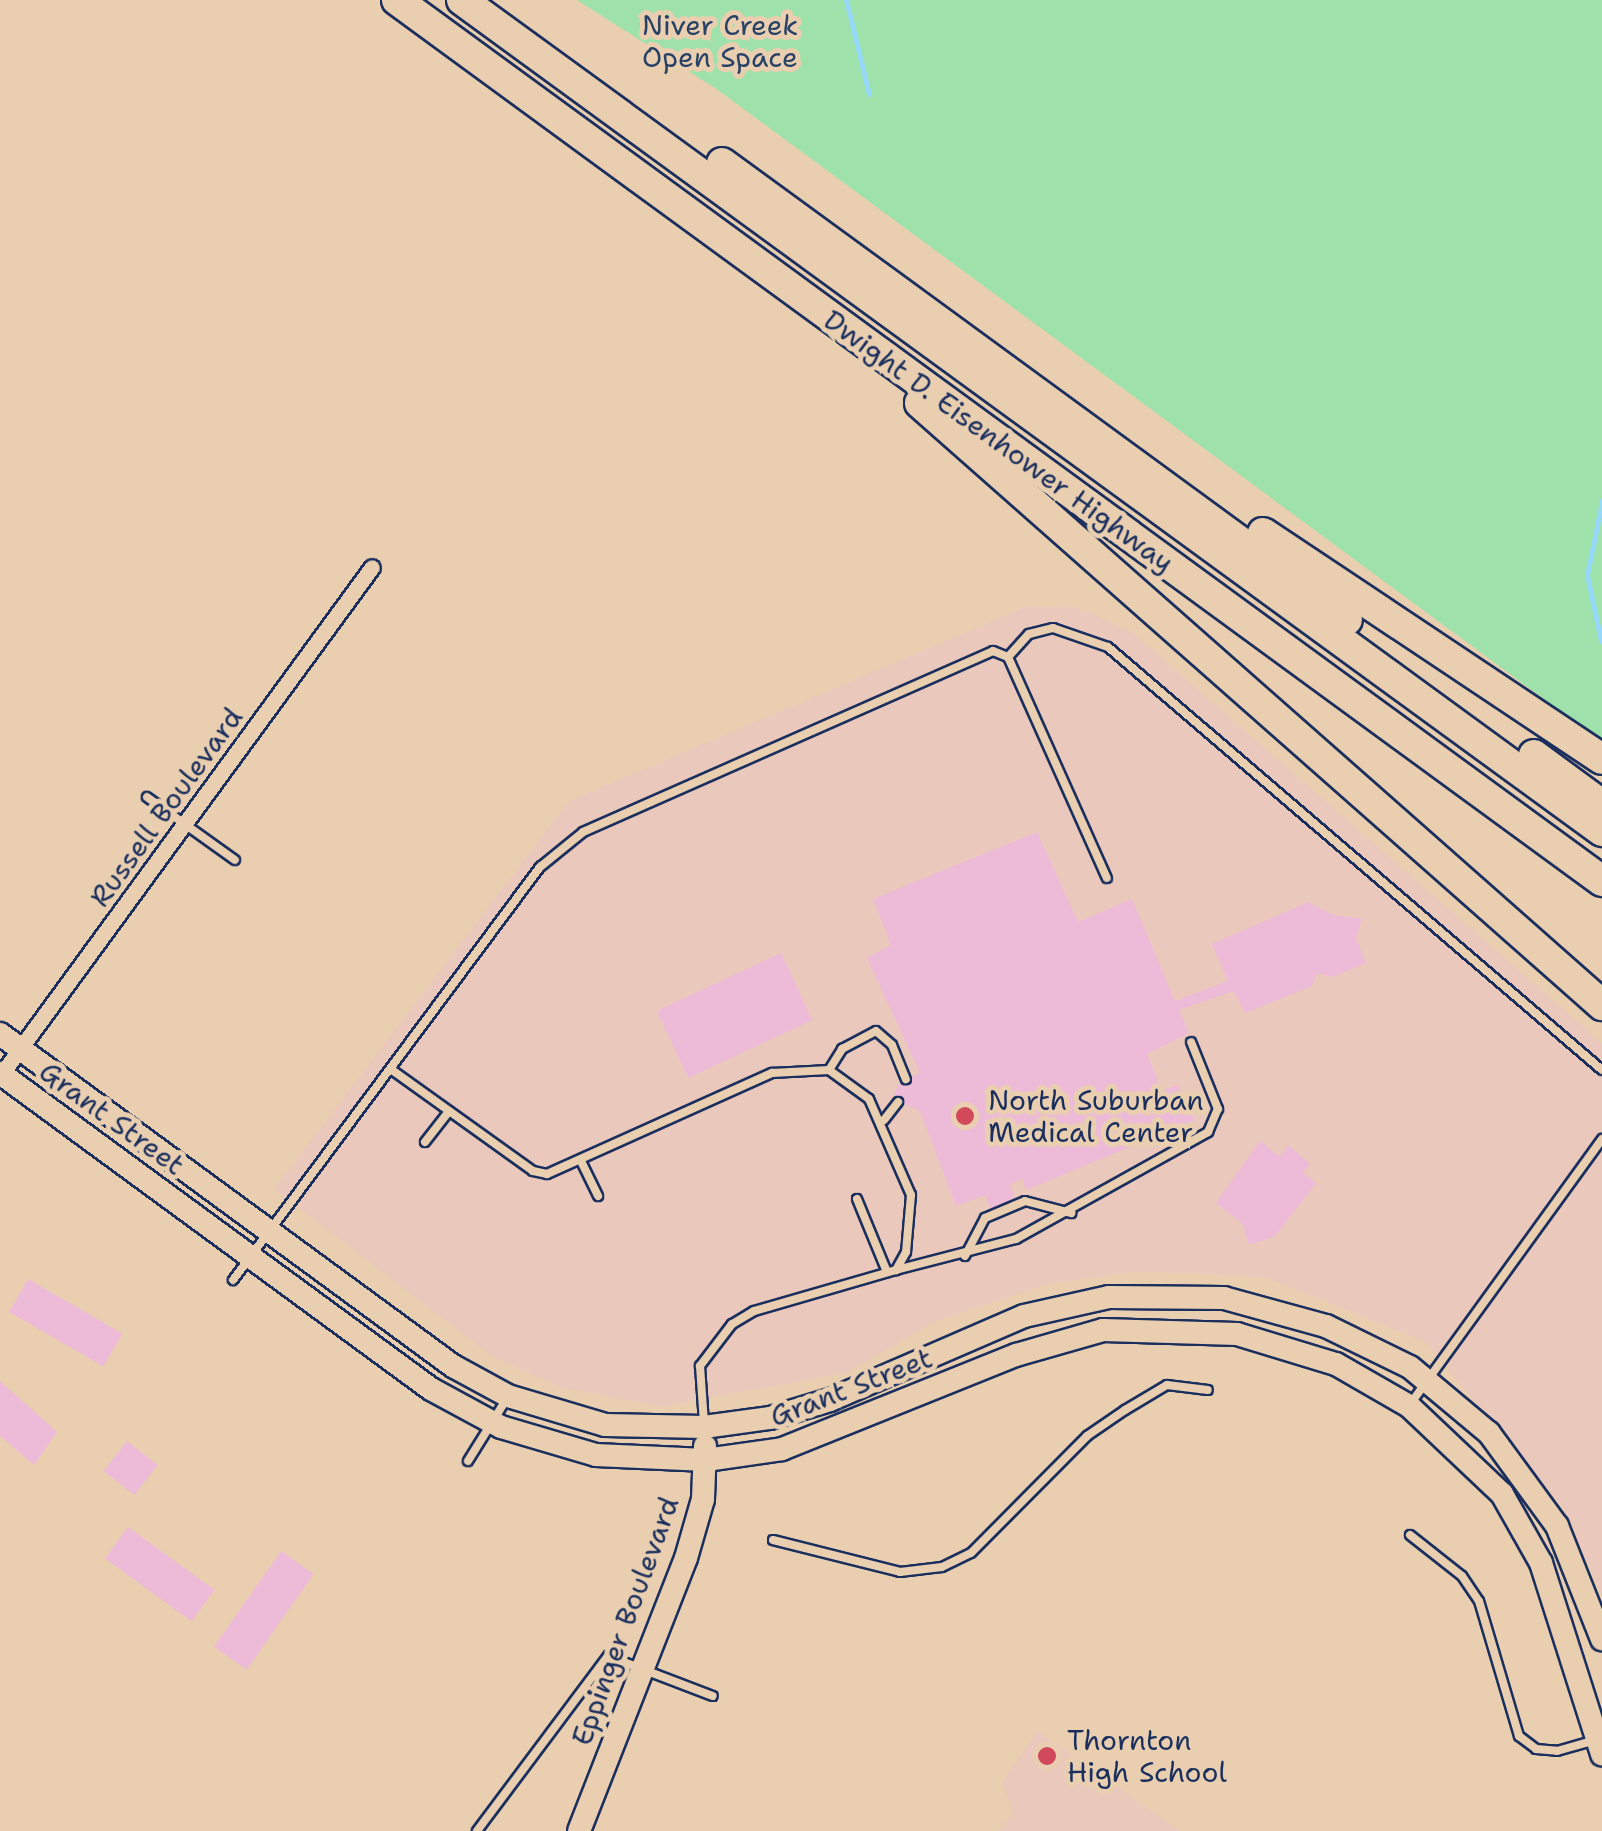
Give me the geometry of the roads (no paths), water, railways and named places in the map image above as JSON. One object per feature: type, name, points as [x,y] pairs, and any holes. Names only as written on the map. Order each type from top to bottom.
[{"type":"highway","name":"Dwight D. Eisenhower Highway","points":[[396,0],[1602,881]]},
{"type":"highway","points":[[462,0],[1602,831]]},
{"type":"highway","points":[[497,0],[1127,454],[1602,805]]},
{"type":"highway","points":[[762,267],[1602,1005]]},
{"type":"highway","points":[[1127,454],[1177,473],[1602,759]]},
{"type":"highway","points":[[1076,498],[1244,597],[1602,852]]},
{"type":"street","name":"Russell Boulevard","points":[[0,1074],[372,567]]},
{"type":"street","name":"Grant Street","points":[[0,1034],[426,1348],[508,1396],[605,1425],[704,1427],[830,1400],[1024,1316],[1110,1297],[1198,1295],[1254,1304],[1352,1336],[1428,1380],[1489,1432],[1542,1501],[1572,1554],[1602,1639]]},
{"type":"street","name":"Grant Street","points":[[0,1074],[432,1389],[494,1424],[596,1456],[706,1460],[809,1441],[1016,1355],[1133,1328],[1203,1329],[1270,1341],[1336,1364],[1409,1406],[1489,1479],[1526,1533],[1563,1622],[1601,1744]]},
{"type":"street","name":"Eppinger Boulevard","points":[[578,1831],[698,1523],[706,1460],[704,1427]]},
{"type":"lane","points":[[1008,657],[1028,634],[1053,628],[1108,647],[1602,1070]]},
{"type":"lane","points":[[232,1280],[272,1234],[560,846],[993,651],[1008,657],[1107,878]]},
{"type":"lane","points":[[147,797],[235,860]]},
{"type":"lane","points":[[829,1070],[842,1050],[876,1031],[892,1045],[906,1080]]},
{"type":"lane","points":[[704,1427],[700,1366],[732,1324],[754,1311],[891,1271],[965,1256],[1071,1213],[1208,1132],[1218,1110],[1191,1042]]},
{"type":"lane","points":[[392,1070],[532,1171],[547,1174],[772,1074],[829,1070],[864,1093],[884,1120],[912,1195],[912,1230],[891,1271]]},
{"type":"lane","points":[[884,1120],[898,1102]]},
{"type":"lane","points":[[425,1142],[449,1111]]},
{"type":"lane","points":[[1409,1406],[1602,1139]]},
{"type":"lane","points":[[581,1161],[598,1196]]},
{"type":"lane","points":[[857,1199],[891,1271]]},
{"type":"lane","points":[[965,1256],[985,1218],[1024,1201],[1071,1213]]},
{"type":"lane","points":[[773,1540],[900,1572],[942,1567],[971,1553],[1086,1436],[1125,1410],[1166,1385],[1208,1390]]},
{"type":"lane","points":[[468,1461],[508,1396]]},
{"type":"lane","points":[[1410,1536],[1462,1576],[1480,1601],[1519,1736],[1536,1748],[1557,1752],[1601,1744]]},
{"type":"lane","points":[[477,1831],[608,1656],[713,1696]]},
{"type":"waterway","points":[[846,0],[869,94]]},
{"type":"waterway","points":[[1601,641],[1587,575],[1602,501]]},
{"type":"place","name":"North Suburban Medical Center","points":[[965,1116]]},
{"type":"place","name":"Thornton High School","points":[[1047,1756]]},
{"type":"park label","name":"Niver Creek Open Space","points":[[720,41]]}]
